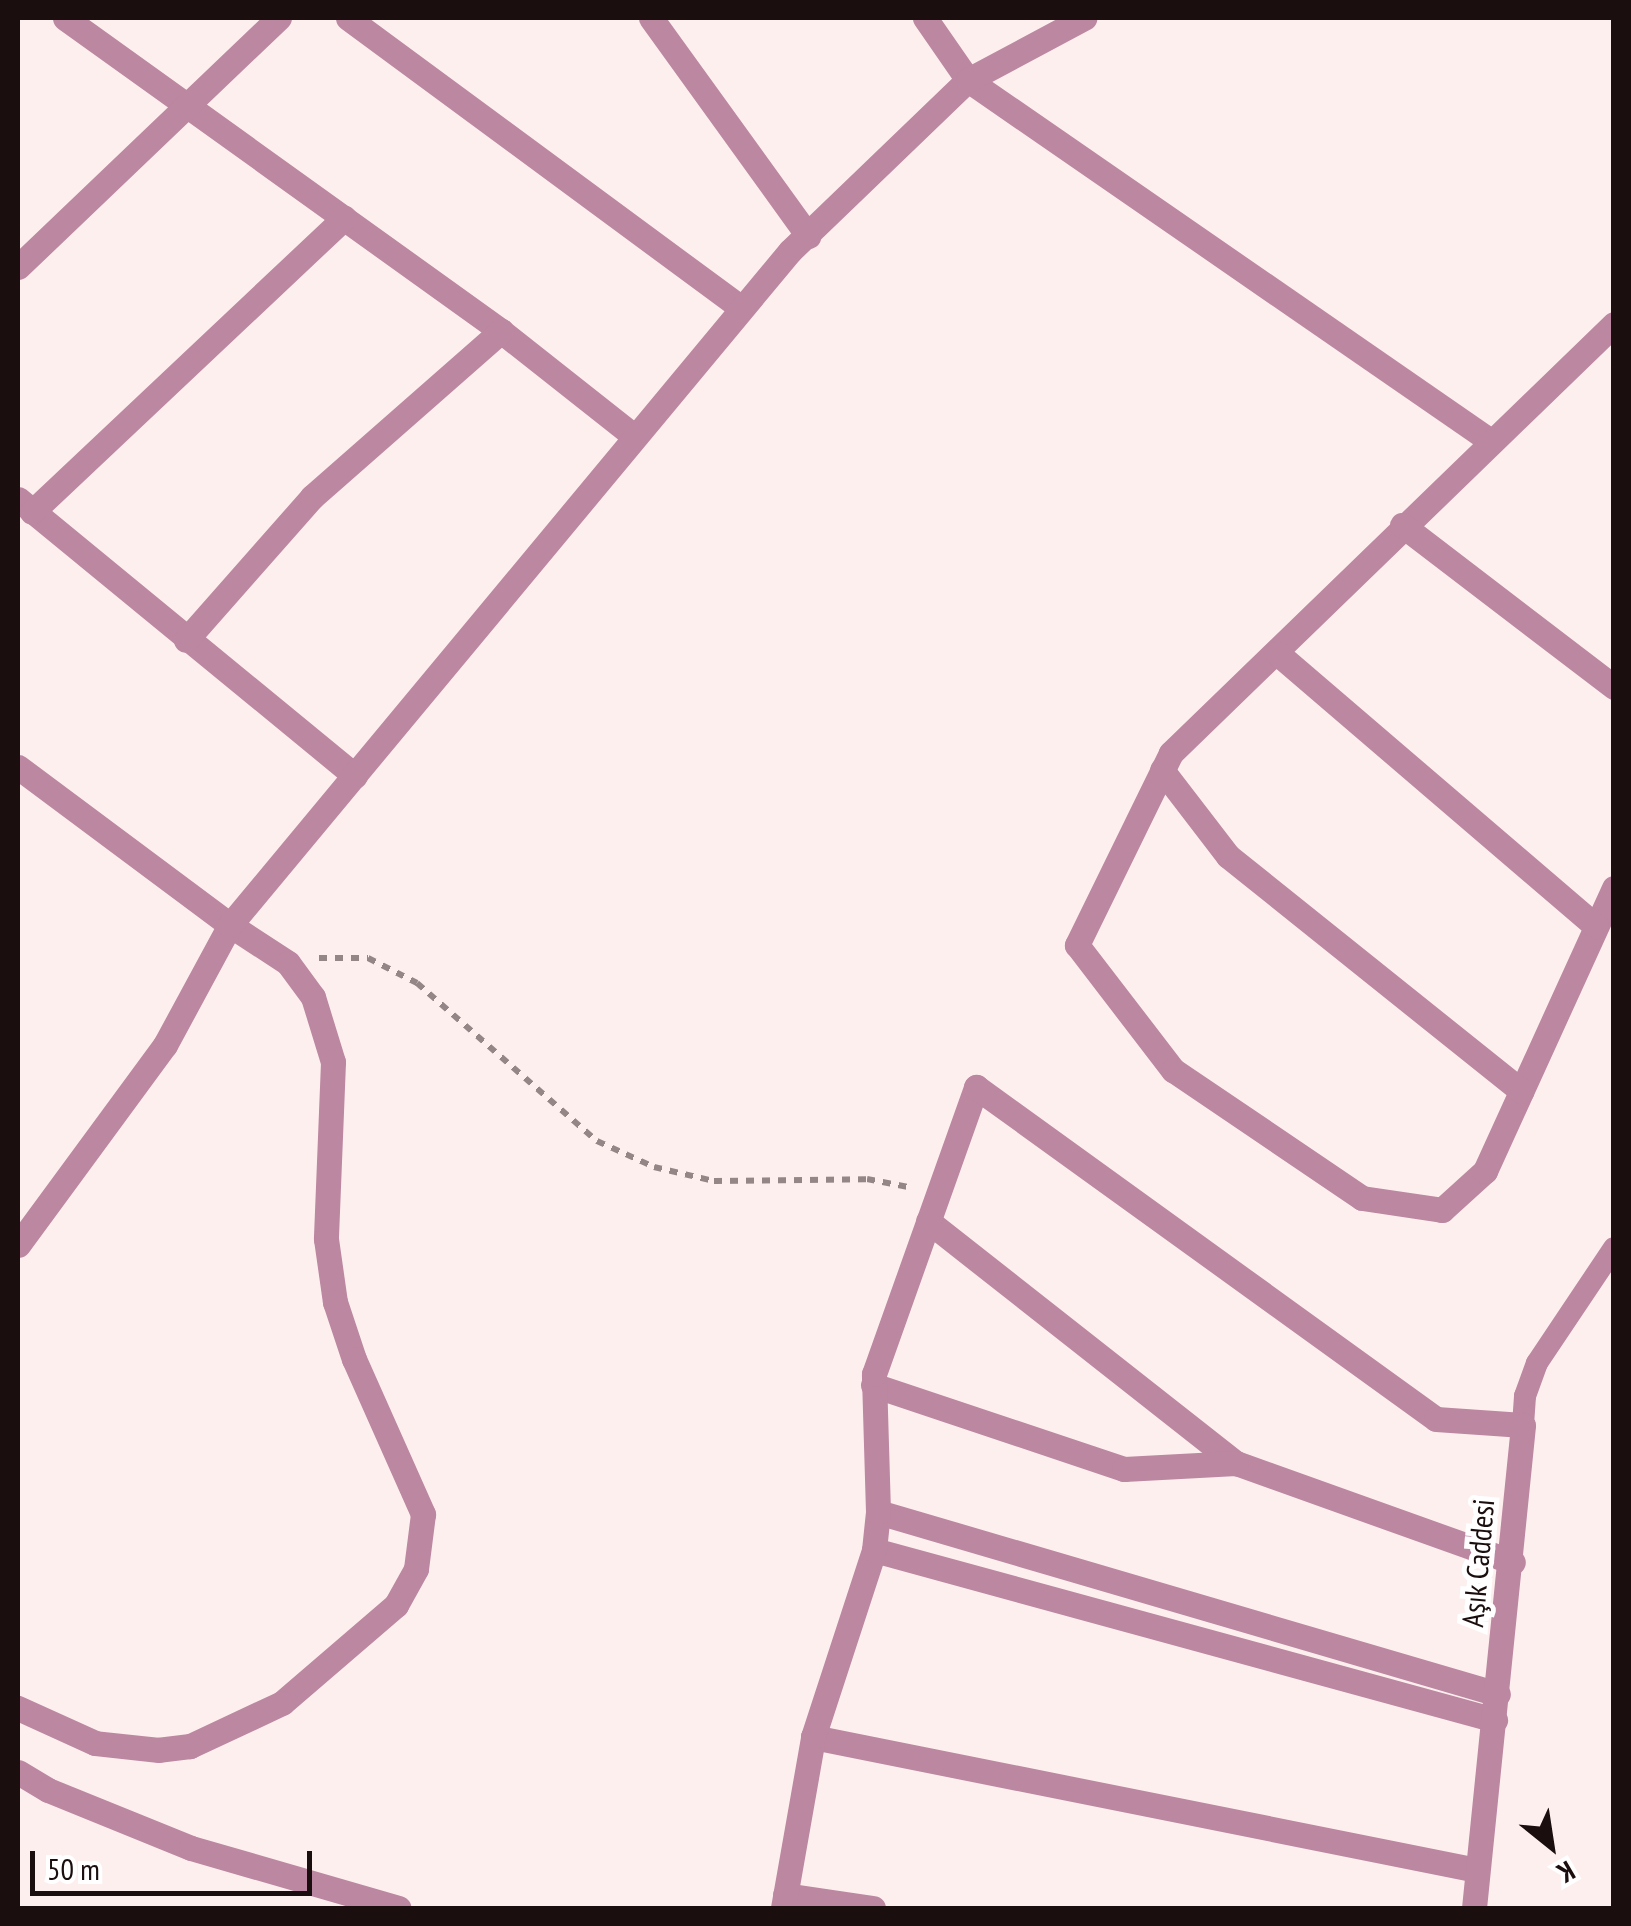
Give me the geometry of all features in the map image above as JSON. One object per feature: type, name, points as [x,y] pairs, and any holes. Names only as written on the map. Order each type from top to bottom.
[{"type":"street","points":[[65,18],[501,331],[634,436]]},
{"type":"street","points":[[18,267],[184,104],[279,18]]},
{"type":"street","points":[[348,18],[742,308]]},
{"type":"street","points":[[651,18],[808,236]]},
{"type":"street","points":[[924,18],[968,80],[1489,440]]},
{"type":"street","points":[[18,1245],[164,1045],[230,926],[742,308],[808,236],[968,80],[1084,18]]},
{"type":"street","points":[[344,218],[25,505],[355,776]]},
{"type":"street","points":[[1614,324],[1489,440],[1277,654],[1171,753],[1077,945],[1173,1070],[1362,1198],[1442,1210],[1485,1171],[1614,888]]},
{"type":"street","points":[[186,640],[312,497],[501,331]]},
{"type":"street","points":[[1402,525],[1614,687]]},
{"type":"street","points":[[1277,654],[1596,926]]},
{"type":"street","points":[[18,767],[230,926],[288,963],[313,997],[330,1038],[334,1086],[326,1208],[330,1271],[354,1359],[424,1514],[416,1569],[382,1620],[282,1703],[190,1746],[129,1749],[95,1744],[18,1708]]},
{"type":"street","points":[[1162,770],[1228,856],[1521,1091]]},
{"type":"street","points":[[873,1908],[784,1902],[812,1737],[874,1550],[878,1512],[873,1385],[976,1087],[1436,1419],[1523,1424]]},
{"type":"street","points":[[928,1221],[1236,1463],[1512,1562]]},
{"type":"street","points":[[873,1385],[1124,1470],[1236,1463]]},
{"type":"street","name":"Aşık Caddesi","points":[[1474,1908],[1523,1424]]},
{"type":"street","points":[[878,1512],[1496,1707]]},
{"type":"street","points":[[874,1550],[1496,1707]]},
{"type":"street","points":[[812,1737],[1478,1870]]},
{"type":"street","points":[[18,1772],[48,1790],[191,1848],[399,1908]]},
{"type":"lane","name":"Aşık Caddesi","points":[[1523,1424],[1525,1396],[1536,1363],[1614,1248]]},
{"type":"path","points":[[288,963],[333,955],[368,958],[417,983],[598,1141],[654,1168],[714,1180],[867,1180],[938,1193]]}]
